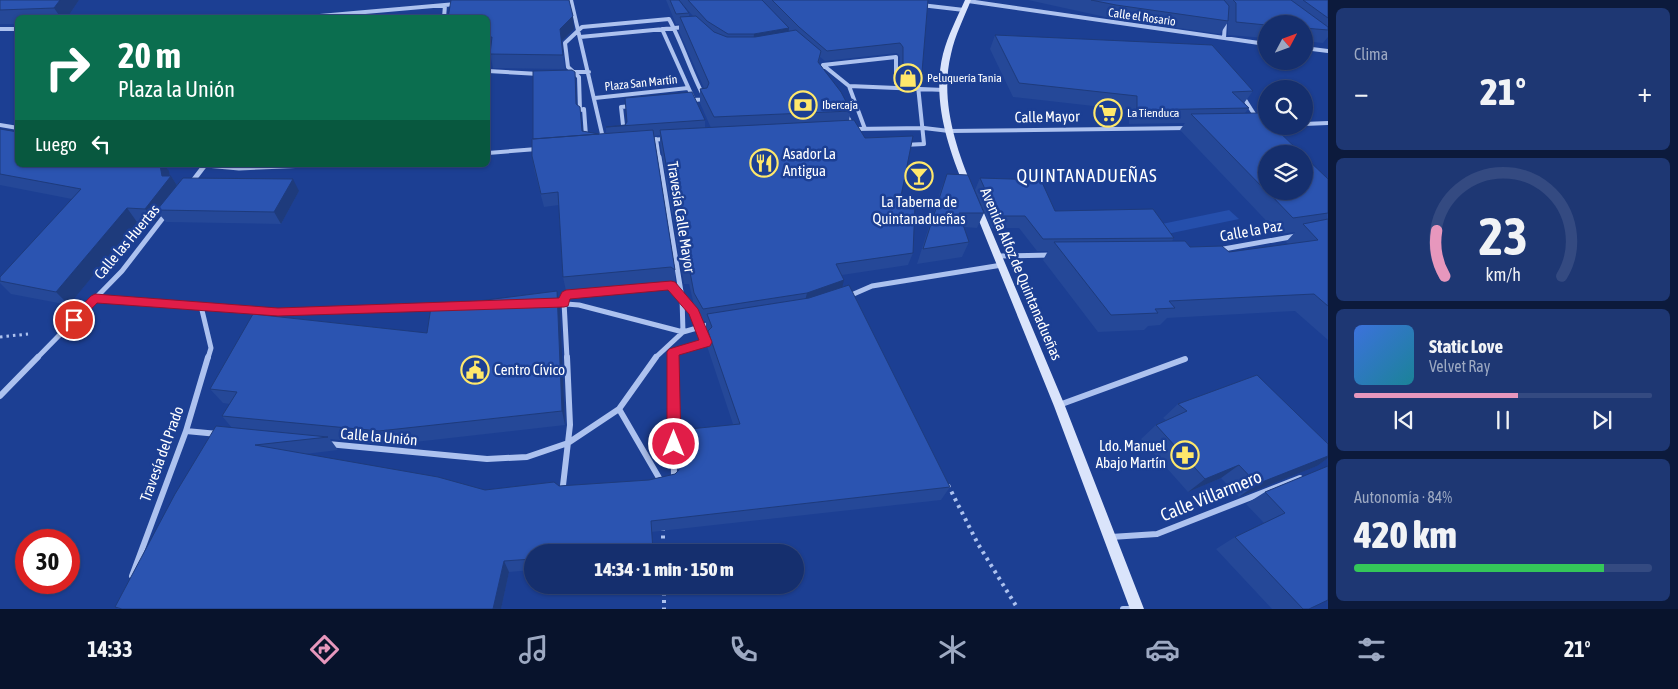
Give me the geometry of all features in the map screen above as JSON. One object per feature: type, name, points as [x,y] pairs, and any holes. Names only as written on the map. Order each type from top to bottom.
[{"type":"main road","name":"Avenida Alfoz de Quintanadueñas","points":[[967,4],[948,52],[944,73],[949,131],[964,177],[1059,405],[1137,609]]},
{"type":"street","name":"Plaza San Martín","points":[[571,0],[604,143]]},
{"type":"street","points":[[366,15],[460,3]]},
{"type":"street","points":[[917,5],[967,4]]},
{"type":"street","name":"Calle el Rosario","points":[[967,4],[1258,43]]},
{"type":"street","points":[[444,15],[445,5]]},
{"type":"street","points":[[1224,38],[1225,17]]},
{"type":"street","points":[[603,135],[586,136],[584,109],[580,110],[579,77],[568,67],[565,43],[582,27],[669,19],[673,27]]},
{"type":"street","name":"Plaza San Martín","points":[[603,135],[624,134],[620,107],[705,99],[692,74],[682,43],[673,27]]},
{"type":"street","points":[[580,37],[688,27]]},
{"type":"street","name":"Plaza San Martín","points":[[662,28],[698,110]]},
{"type":"street","points":[[0,29],[15,29]]},
{"type":"street","points":[[1197,35],[1203,43]]},
{"type":"street","points":[[1313,49],[1328,50]]},
{"type":"street","points":[[896,57],[896,83],[918,86],[924,128],[924,144],[863,147],[840,104],[819,74],[823,65],[896,57]]},
{"type":"street","points":[[816,59],[849,86],[865,128]]},
{"type":"street","points":[[490,71],[522,74],[548,73]]},
{"type":"street","points":[[566,73],[589,72]]},
{"type":"street","points":[[849,86],[944,90]]},
{"type":"street","name":"Plaza San Martín","points":[[595,98],[688,88]]},
{"type":"street","points":[[1239,91],[1251,107],[1258,121]]},
{"type":"street","points":[[1313,124],[1328,123]]},
{"type":"street","points":[[0,125],[15,128]]},
{"type":"street","name":"Calle Mayor","points":[[853,128],[924,128],[949,131],[1196,127]]},
{"type":"street","points":[[843,129],[853,128]]},
{"type":"street","points":[[638,141],[674,138]]},
{"type":"street","name":"Travesía Calle Mayor","points":[[656,139],[682,298],[683,332]]},
{"type":"street","points":[[490,153],[546,148]]},
{"type":"street","points":[[188,188],[204,167]]},
{"type":"street","points":[[227,167],[257,167]]},
{"type":"street","name":"Calle las Huertas","points":[[0,396],[122,270],[170,210]]},
{"type":"street","name":"Calle la Paz","points":[[1207,251],[1306,234]]},
{"type":"street","points":[[842,298],[872,286],[1000,261],[1056,255]]},
{"type":"street","points":[[671,285],[682,298],[694,312],[706,342],[673,352],[674,480],[648,488],[562,494],[570,425],[564,302],[566,295],[671,285]]},
{"type":"street","points":[[95,299],[278,312],[446,306]]},
{"type":"street","points":[[544,303],[564,302],[683,332]]},
{"type":"street","name":"Travesía del Prado","points":[[128,586],[186,431],[211,348],[201,306]]},
{"type":"street","points":[[662,483],[619,409],[656,356],[683,332],[700,326],[719,323]]},
{"type":"street","points":[[1059,405],[1185,359]]},
{"type":"street","name":"Calle la Unión","points":[[322,444],[487,459],[527,457],[568,443],[619,409]]},
{"type":"street","points":[[186,431],[225,434]]},
{"type":"street","name":"Calle Villarmero","points":[[1111,537],[1157,534],[1311,473]]},
{"type":"street","points":[[1123,609],[1137,609]]},
{"type":"path","points":[[946,482],[978,544],[1018,609]]},
{"type":"path","points":[[662,483],[663,544]]},
{"type":"path","points":[[664,594],[664,609]]},
{"type":"shaded area","points":[[1229,210],[1239,219],[1167,234],[1157,225]]},
{"type":"building","points":[[0,0],[60,0],[54,8],[0,10]]},
{"type":"building","points":[[451,0],[569,0],[573,16],[560,29],[563,55],[490,54],[492,37],[490,37],[490,15],[448,15]]},
{"type":"building","points":[[670,0],[679,0],[689,13],[676,14]]},
{"type":"building","points":[[688,0],[762,0],[789,28],[754,34],[728,34],[707,21]]},
{"type":"building","points":[[772,0],[928,0],[922,72],[903,70],[903,47],[900,43],[827,51]]},
{"type":"building","points":[[1091,0],[1224,0],[1229,6],[1228,21],[1116,5]]},
{"type":"building","points":[[1233,0],[1291,0],[1312,15],[1258,15],[1258,24],[1236,22],[1236,3]]},
{"type":"building","points":[[1303,0],[1328,0],[1328,18]]},
{"type":"building","points":[[696,16],[714,32],[727,37],[755,37],[796,30],[821,51],[818,62],[841,92],[851,111],[714,117],[700,89],[707,88],[709,83],[680,17]]},
{"type":"building","points":[[1313,16],[1328,27],[1328,30],[1313,29]]},
{"type":"building","points":[[995,35],[1212,45],[1253,91],[1232,92],[1249,108],[1137,110],[1137,96],[1019,83]]},
{"type":"building","points":[[572,70],[575,72],[576,104],[580,107],[582,131],[599,134],[533,139],[533,71]]},
{"type":"building","points":[[692,92],[705,120],[606,127],[625,125],[627,122],[625,98]]},
{"type":"building","points":[[1258,113],[1258,135],[1282,135],[1293,145],[1258,145],[1258,183],[1191,114]]},
{"type":"building","points":[[854,120],[865,138],[913,136],[900,201],[915,205],[913,253],[836,264],[844,280],[807,293],[703,309],[694,293],[690,272],[685,272],[660,130]]},
{"type":"building","points":[[0,129],[15,132],[15,167],[160,167],[162,176],[171,176],[145,209],[127,208],[56,292],[0,281],[0,277],[81,189],[0,174]]},
{"type":"building","points":[[653,130],[675,270],[671,267],[563,277],[558,192],[541,194],[532,156],[532,139]]},
{"type":"building","points":[[1313,165],[1328,179],[1328,213],[1293,218],[1276,200],[1313,200]]},
{"type":"building","points":[[947,174],[968,175],[984,213],[959,213],[969,242],[923,249]]},
{"type":"building","points":[[183,178],[293,179],[274,212],[157,210]]},
{"type":"building","points":[[980,178],[1041,180],[1055,211],[1153,209],[1174,238],[1043,239],[1025,216],[997,216]]},
{"type":"building","points":[[1328,219],[1328,306],[1314,294],[1169,301],[1175,308],[1155,309],[1158,313],[1111,315],[1054,242],[1185,241],[1190,247],[1222,246],[1229,252],[1318,240],[1303,224]]},
{"type":"building","points":[[849,285],[950,487],[651,521],[653,544],[524,544],[524,560],[504,561],[493,609],[122,609],[115,607],[175,494],[216,426],[328,437],[255,445],[438,477],[485,490],[554,482],[559,486],[649,480],[675,474],[679,470],[679,430],[740,424],[708,331],[712,327],[707,314],[809,298]]},
{"type":"building","points":[[557,291],[562,411],[379,431],[222,416],[237,392],[210,389],[253,314],[427,333],[431,307]]},
{"type":"building","points":[[1257,375],[1328,444],[1328,456],[1257,484],[1239,465],[1205,479],[1156,425],[1187,411],[1178,404]]},
{"type":"building","points":[[1328,466],[1328,600],[1309,609],[1303,609],[1235,537],[1285,513],[1265,492]]},
{"type":"place","name":"Peluquería Tania","points":[[908,78]]},
{"type":"place","name":"Ibercaja","points":[[803,105]]},
{"type":"place","name":"La Tienduca","points":[[1108,113]]},
{"type":"place","name":"Asador La Antigua","points":[[764,163]]},
{"type":"place","name":"La Taberna de Quintanadueñas","points":[[919,176]]},
{"type":"place","name":"Centro Cívico","points":[[475,370]]},
{"type":"place","name":"Ldo. Manuel Abajo Martín","points":[[1185,455]]},
{"type":"district","name":"QUINTANADUEÑAS","points":[[1087,176]]},
{"type":"route","points":[[74,320],[95,299],[278,312],[564,302],[566,295],[671,285],[694,312],[706,342],[673,352],[674,444]]}]
